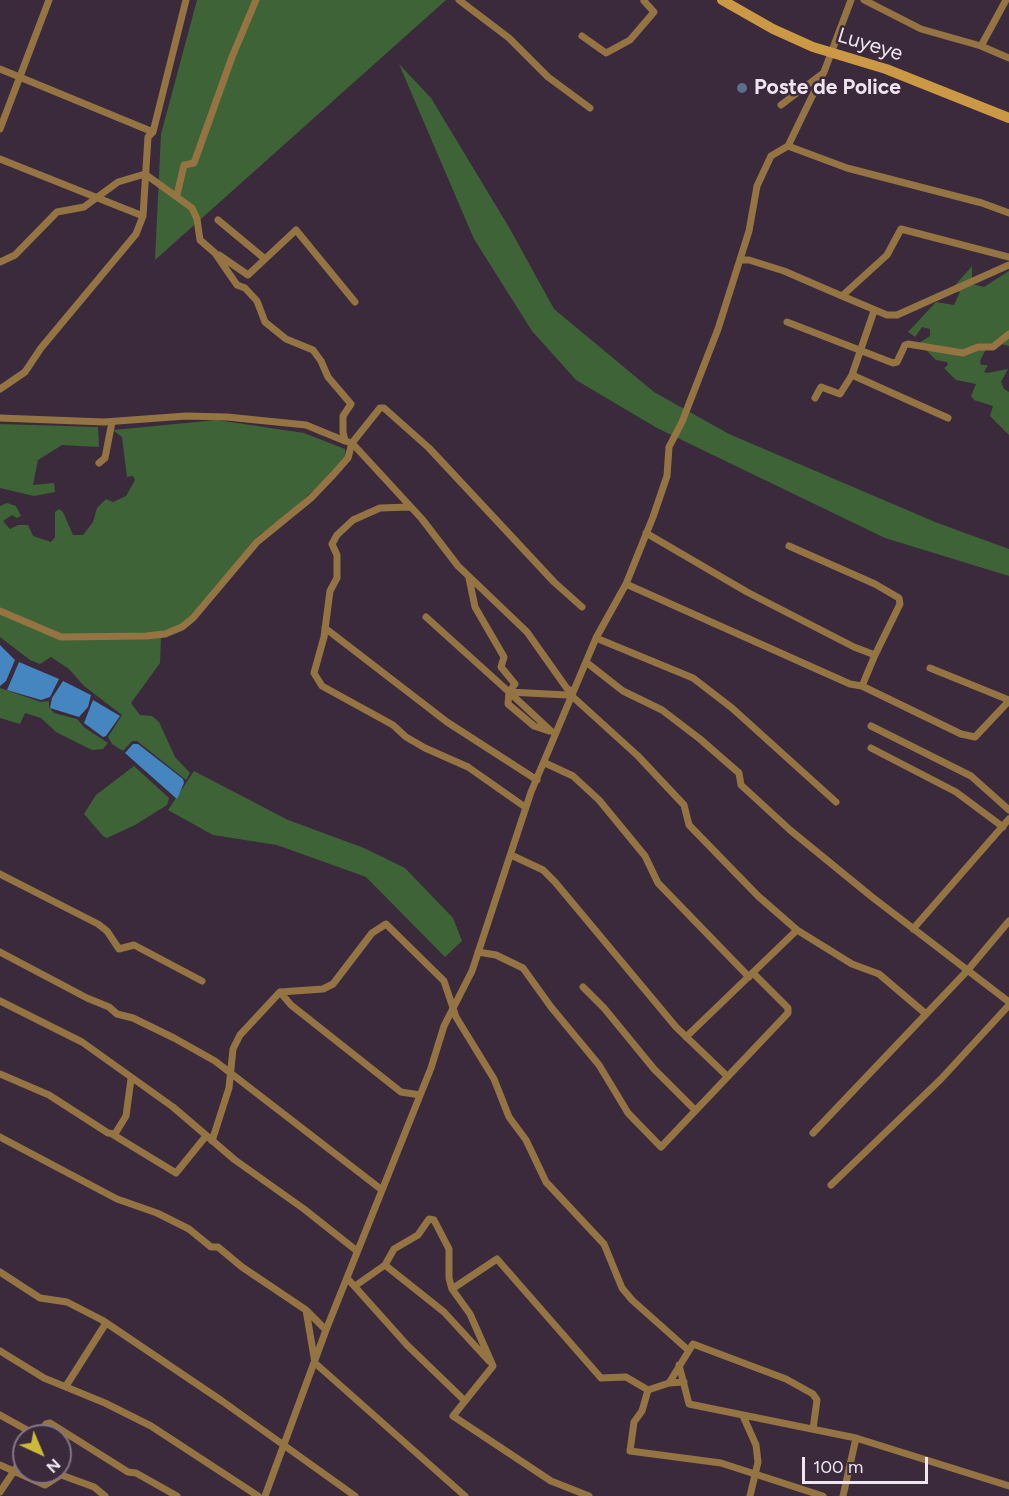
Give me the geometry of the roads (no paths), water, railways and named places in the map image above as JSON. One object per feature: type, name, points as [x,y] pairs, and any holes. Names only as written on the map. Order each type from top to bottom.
[{"type":"street","points":[[0,129],[49,0]]},
{"type":"street","points":[[0,389],[25,372],[41,348],[117,255],[132,242],[142,216],[148,137],[153,132],[186,0]]},
{"type":"street","points":[[177,195],[184,165],[194,163],[231,57],[256,0]]},
{"type":"street","points":[[459,0],[509,38],[548,77],[590,108]]},
{"type":"street","points":[[582,36],[606,52],[630,40],[650,20],[654,12],[644,0]]},
{"type":"street","name":"Luyeye","points":[[722,0],[773,29],[831,53],[886,69],[1009,118]]},
{"type":"street","points":[[265,1496],[326,1330],[420,1095],[444,1026],[453,1011],[478,952],[525,807],[596,638],[626,584],[646,533],[667,476],[669,447],[682,422],[706,362],[740,260],[749,231],[757,186],[771,156],[788,146],[824,72],[850,0]]},
{"type":"street","points":[[864,0],[921,29],[981,46],[1009,58]]},
{"type":"street","points":[[981,46],[1006,0]]},
{"type":"street","points":[[0,69],[81,100],[153,132]]},
{"type":"street","points":[[781,105],[824,72]]},
{"type":"street","points":[[788,146],[847,168],[982,203],[1009,213]]},
{"type":"street","points":[[0,159],[142,216]]},
{"type":"street","points":[[0,262],[15,255],[57,212],[78,209],[123,180],[145,174],[177,195],[194,212],[199,238],[215,253],[246,275],[296,230],[355,302]]},
{"type":"street","points":[[218,220],[265,259]]},
{"type":"street","points":[[842,296],[887,255],[900,229],[1009,257]]},
{"type":"street","points":[[0,611],[61,636],[146,636],[165,634],[183,627],[257,542],[311,498],[348,458],[349,442],[343,416],[351,404],[328,377],[313,350],[286,339],[265,322],[257,301],[245,288],[237,285],[215,253]]},
{"type":"street","points":[[740,260],[749,260],[784,271],[874,311],[897,315],[1009,265]]},
{"type":"street","points":[[815,398],[821,387],[840,394],[852,375],[874,311]]},
{"type":"street","points":[[787,321],[893,363],[897,362],[905,345],[908,344],[963,352],[978,347],[993,347],[1009,334]]},
{"type":"street","points":[[852,375],[948,418]]},
{"type":"street","points":[[349,442],[380,408],[384,408],[461,479],[554,582],[582,607]]},
{"type":"street","points":[[0,418],[112,422],[204,416],[272,420],[306,425],[349,442],[410,507],[469,577],[527,632],[572,694],[638,756],[684,805],[689,825],[752,890],[796,930],[852,964],[879,974],[926,1014]]},
{"type":"street","points":[[99,463],[105,458],[112,422]]},
{"type":"street","points":[[410,507],[380,508],[353,520],[337,535],[332,544],[337,555],[337,578],[330,591],[325,628],[314,673],[322,686],[393,725],[406,737],[425,748],[468,767],[525,807]]},
{"type":"street","points":[[646,533],[747,592],[876,655]]},
{"type":"street","points":[[789,546],[875,584],[899,598],[900,604],[862,686]]},
{"type":"street","points":[[469,577],[476,607],[504,657],[501,667],[514,684],[509,692]]},
{"type":"street","points":[[626,584],[849,684],[862,686],[961,734],[975,737],[1009,700],[930,668]]},
{"type":"street","points":[[426,617],[551,731],[555,740]]},
{"type":"street","points":[[325,628],[447,722],[537,780]]},
{"type":"street","points":[[596,638],[693,678],[732,708],[836,802]]},
{"type":"street","points":[[586,662],[623,691],[642,698],[662,710],[708,745],[739,773],[741,785],[773,815],[913,929],[1009,1003],[941,1080],[831,1185]]},
{"type":"street","points":[[509,692],[572,694]]},
{"type":"street","points":[[871,726],[971,776],[1009,810]]},
{"type":"street","points":[[871,748],[956,792],[1003,827]]},
{"type":"street","points":[[478,952],[496,955],[523,968],[551,1007],[599,1065],[628,1113],[658,1147],[664,1145],[788,1013],[788,1008],[751,975],[658,883],[645,855],[599,800],[573,776],[545,763]]},
{"type":"street","points":[[913,929],[1009,819]]},
{"type":"street","points":[[511,855],[543,870],[555,882],[686,1037],[728,1076]]},
{"type":"street","points":[[0,874],[98,924],[107,932],[118,949],[134,945],[202,981]]},
{"type":"street","points":[[813,1132],[967,971],[1009,921]]},
{"type":"street","points":[[0,1074],[49,1095],[175,1173],[180,1171],[209,1139],[229,1088],[233,1049],[240,1035],[280,992],[323,989],[333,984],[372,933],[386,924],[444,981],[453,1011],[494,1079],[509,1117],[526,1140],[546,1182],[604,1244],[627,1294],[687,1349]]},
{"type":"street","points":[[686,1037],[796,930]]},
{"type":"street","points":[[0,952],[87,998],[109,1007],[117,1014],[133,1018],[174,1038],[231,1072],[382,1190]]},
{"type":"street","points":[[583,987],[604,1008],[654,1069],[695,1110]]},
{"type":"street","points":[[280,992],[291,1005],[401,1092],[420,1095]]},
{"type":"street","points":[[0,1001],[82,1042],[173,1107],[209,1139],[357,1251]]},
{"type":"street","points":[[112,1134],[120,1130],[126,1116],[131,1079]]},
{"type":"street","points":[[0,1137],[117,1199],[157,1213],[189,1229],[306,1310],[326,1330]]},
{"type":"street","points":[[355,1286],[374,1270],[385,1265],[394,1249],[418,1235],[432,1218],[449,1249],[449,1278],[452,1289],[481,1335],[493,1367],[453,1414],[465,1426],[551,1481],[589,1496]]},
{"type":"street","points":[[452,1289],[497,1259],[600,1378],[626,1377],[648,1390],[669,1383],[684,1382]]},
{"type":"street","points":[[385,1265],[444,1312],[491,1363]]},
{"type":"street","points":[[0,1272],[40,1298],[67,1302],[106,1323],[284,1444],[355,1496]]},
{"type":"street","points":[[347,1278],[407,1345],[464,1400]]},
{"type":"street","points":[[306,1310],[315,1364],[465,1496]]},
{"type":"street","points":[[66,1386],[106,1323]]},
{"type":"street","points":[[669,1383],[687,1349],[693,1344],[706,1348],[722,1357],[786,1379],[813,1394],[817,1400],[813,1429]]},
{"type":"street","points":[[0,1351],[34,1373],[151,1426],[258,1496]]},
{"type":"street","points":[[679,1365],[686,1400],[689,1404],[856,1438],[1009,1486]]},
{"type":"street","points":[[648,1390],[642,1411],[634,1422],[630,1451],[721,1462],[823,1496]]},
{"type":"street","points":[[0,1415],[16,1424]]},
{"type":"street","points":[[743,1416],[756,1445],[756,1474],[750,1496]]},
{"type":"street","points":[[72,1437],[128,1472],[136,1473],[176,1496]]},
{"type":"street","points":[[843,1496],[856,1438]]},
{"type":"street","points":[[0,1491],[12,1475]]},
{"type":"street","points":[[72,1479],[94,1487],[105,1496]]},
{"type":"water","points":[[0,645],[15,660],[6,681],[0,686]]},
{"type":"water","points":[[19,662],[59,679],[50,697],[41,700],[7,690]]},
{"type":"water","points":[[63,681],[91,695],[88,707],[79,717],[50,708],[52,698]]},
{"type":"water","points":[[93,700],[120,716],[103,737],[84,723]]},
{"type":"water","points":[[133,744],[138,744],[183,779],[184,783],[177,799],[125,753]]},
{"type":"place","name":"Poste de Police","points":[[742,88]]}]
